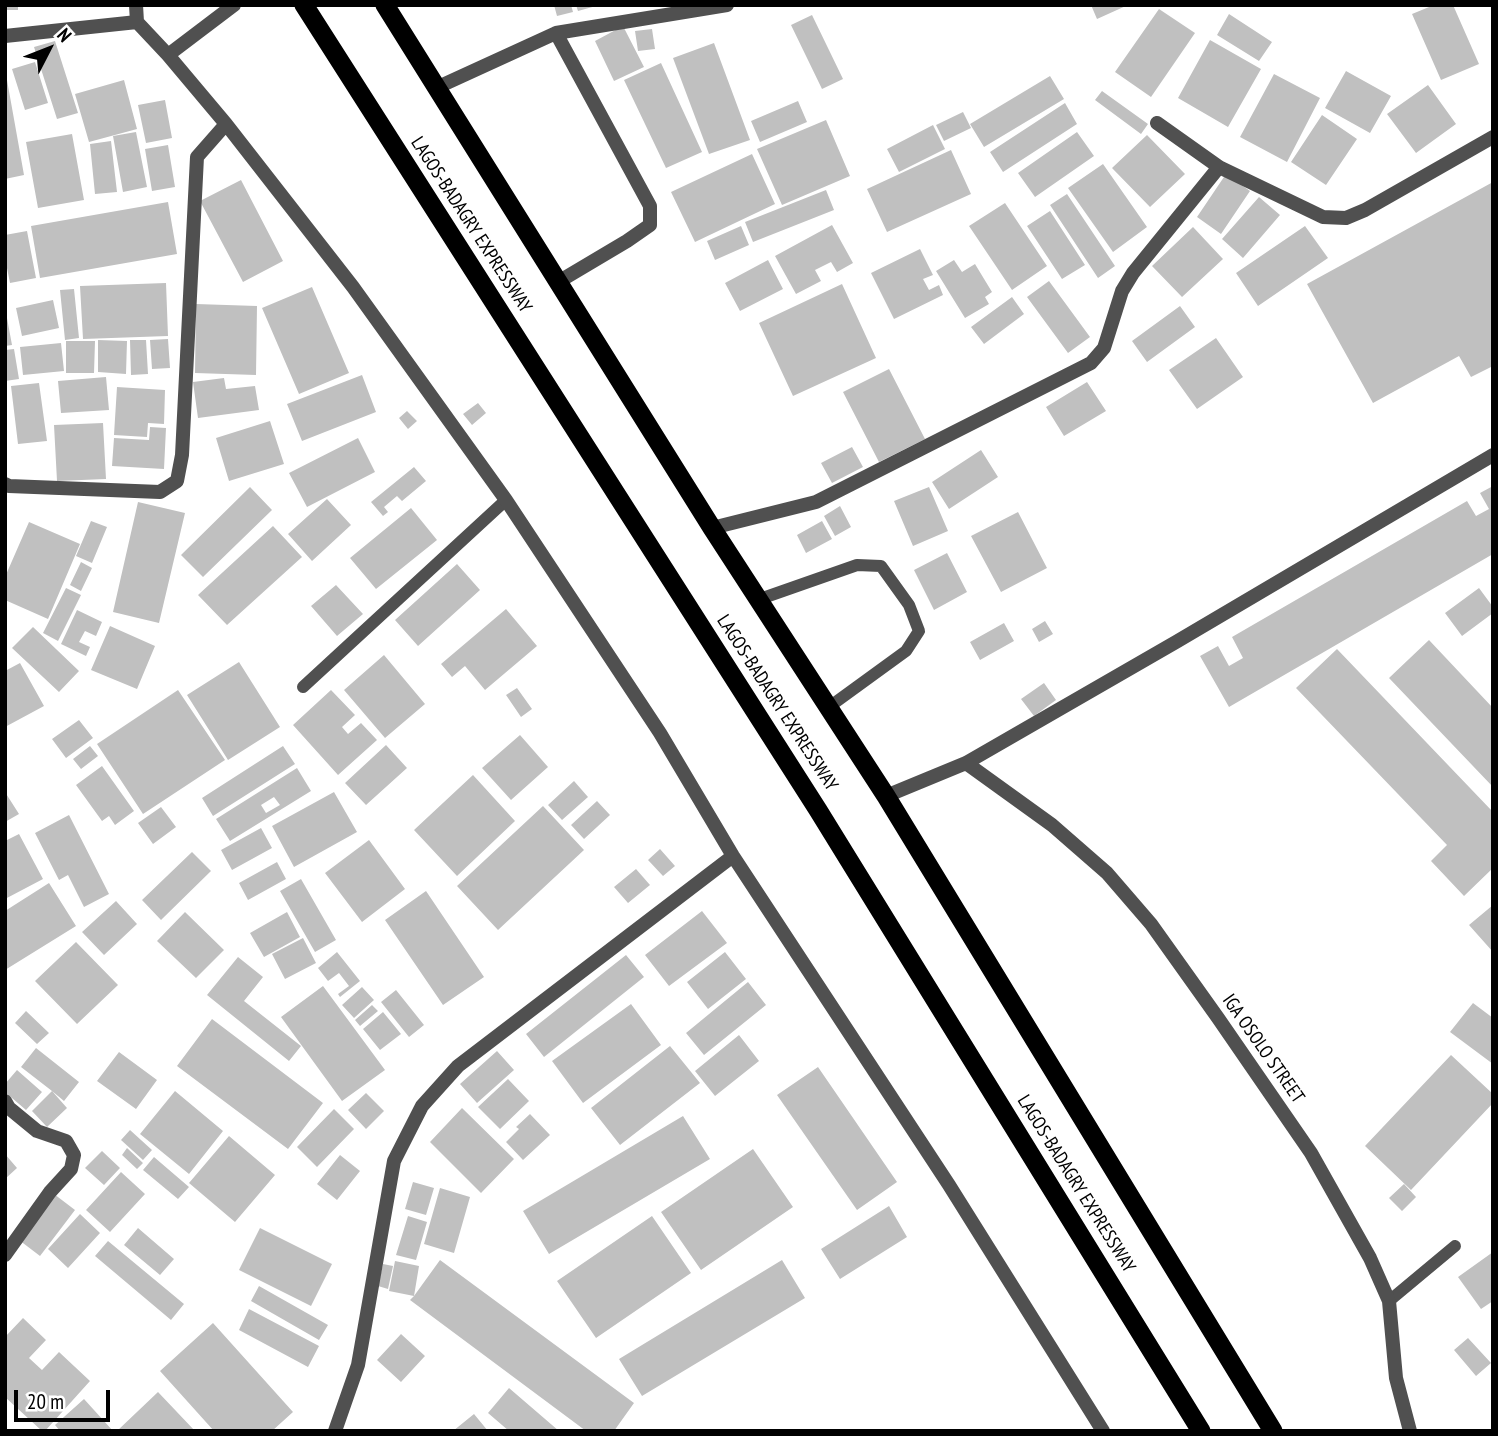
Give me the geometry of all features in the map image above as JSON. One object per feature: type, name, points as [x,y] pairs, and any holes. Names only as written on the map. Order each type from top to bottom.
[{"type":"highway","name":"LAGOS-BADAGRY EXPRESSWAY","points":[[304,5],[811,798],[1201,1431]]},
{"type":"highway","name":"LAGOS-BADAGRY EXPRESSWAY","points":[[386,5],[712,528],[886,796],[1273,1431]]},
{"type":"street","points":[[136,5],[137,22],[226,124],[353,287],[506,500],[660,733],[733,856],[949,1185],[1103,1431]]},
{"type":"street","points":[[168,55],[234,5]]},
{"type":"street","points":[[438,87],[556,33],[727,5]]},
{"type":"street","points":[[5,36],[137,22]]},
{"type":"street","points":[[556,33],[650,206],[650,225],[627,242],[558,282]]},
{"type":"street","points":[[1157,123],[1219,167],[1322,217],[1346,218],[1365,210],[1493,137]]},
{"type":"street","points":[[5,484],[160,492],[177,481],[182,455],[197,157],[226,124]]},
{"type":"street","points":[[712,528],[816,502],[1091,363],[1104,348],[1122,291],[1133,273],[1219,167]]},
{"type":"street","points":[[886,796],[966,764],[1493,455]]},
{"type":"street","name":"IGA OSOLO STREET","points":[[966,764],[1062,833],[1107,873],[1151,924],[1311,1153],[1370,1258],[1389,1301],[1396,1378],[1410,1431]]},
{"type":"street","points":[[335,1431],[358,1365],[394,1161],[422,1106],[458,1066],[733,856]]},
{"type":"street","points":[[5,1101],[9,1108],[37,1131],[66,1141],[74,1155],[71,1169],[50,1192],[5,1255]]},
{"type":"lane","points":[[303,687],[506,500]]},
{"type":"lane","points":[[760,599],[857,565],[881,566],[909,605],[919,631],[906,651],[830,707]]},
{"type":"lane","points":[[1389,1301],[1455,1246]]},
{"type":"building","points":[[5,5],[18,5],[18,10],[5,10]]},
{"type":"building","points":[[554,5],[571,5],[573,12],[557,16]]},
{"type":"building","points":[[576,5],[596,5],[596,6],[578,11]]},
{"type":"building","points":[[1091,5],[1128,5],[1097,19]]},
{"type":"building","points":[[1434,5],[1453,5],[1479,64],[1441,80],[1412,14]]},
{"type":"building","points":[[1159,9],[1195,33],[1151,97],[1115,72]]},
{"type":"building","points":[[1229,14],[1272,42],[1259,61],[1217,35]]},
{"type":"building","points":[[812,15],[843,79],[822,89],[791,25]]},
{"type":"building","points":[[623,26],[644,67],[614,81],[595,41]]},
{"type":"building","points":[[652,29],[655,49],[638,51],[635,31]]},
{"type":"building","points":[[1210,40],[1261,69],[1228,127],[1178,98]]},
{"type":"building","points":[[55,41],[78,113],[57,119],[34,47]]},
{"type":"building","points":[[714,43],[750,140],[709,154],[673,58]]},
{"type":"building","points":[[35,62],[48,103],[25,110],[12,69]]},
{"type":"building","points":[[661,63],[702,152],[666,168],[624,80]]},
{"type":"building","points":[[1346,71],[1391,96],[1370,133],[1325,108]]},
{"type":"building","points":[[1274,74],[1320,98],[1287,162],[1240,137]]},
{"type":"building","points":[[1050,76],[1064,99],[984,147],[970,124]]},
{"type":"building","points":[[5,80],[24,175],[5,179]]},
{"type":"building","points":[[124,80],[137,129],[89,142],[75,94]]},
{"type":"building","points":[[1428,85],[1456,124],[1416,153],[1387,114]]},
{"type":"building","points":[[1102,91],[1148,124],[1141,134],[1095,100]]},
{"type":"building","points":[[165,100],[172,138],[146,143],[138,105]]},
{"type":"building","points":[[798,101],[807,122],[760,142],[751,121]]},
{"type":"building","points":[[1065,103],[1077,124],[1003,172],[990,152]]},
{"type":"building","points":[[963,112],[971,128],[944,141],[936,125]]},
{"type":"building","points":[[1322,115],[1357,139],[1326,185],[1291,162]]},
{"type":"building","points":[[826,120],[850,176],[782,205],[757,149]]},
{"type":"building","points":[[933,125],[945,149],[899,172],[887,149]]},
{"type":"building","points":[[136,132],[147,187],[123,192],[113,136]]},
{"type":"building","points":[[1077,132],[1094,156],[1035,197],[1018,173]]},
{"type":"building","points":[[72,134],[84,200],[38,208],[26,142]]},
{"type":"building","points":[[1147,135],[1185,174],[1150,207],[1112,168]]},
{"type":"building","points":[[111,141],[117,192],[95,194],[90,144]]},
{"type":"building","points":[[168,145],[175,187],[152,191],[145,149]]},
{"type":"building","points":[[951,150],[971,194],[887,232],[867,189]]},
{"type":"building","points":[[752,154],[775,204],[695,242],[671,192]]},
{"type":"building","points":[[1103,164],[1147,227],[1113,252],[1068,188]]},
{"type":"building","points":[[1226,174],[1250,191],[1221,234],[1197,217]]},
{"type":"building","points":[[241,180],[283,261],[243,282],[200,201]]},
{"type":"building","points":[[1493,182],[1493,366],[1471,377],[1459,356],[1373,403],[1307,284]]},
{"type":"building","points":[[826,190],[834,210],[753,242],[745,222]]},
{"type":"building","points":[[1067,194],[1115,266],[1098,278],[1050,205]]},
{"type":"building","points":[[1259,197],[1280,215],[1243,258],[1222,239]]},
{"type":"building","points":[[168,202],[177,254],[40,278],[31,226]]},
{"type":"building","points":[[1005,203],[1047,266],[1012,290],[969,226]]},
{"type":"building","points":[[1050,211],[1085,265],[1062,279],[1027,226]]},
{"type":"building","points":[[832,225],[853,263],[837,272],[831,262],[815,270],[821,281],[796,294],[775,256]]},
{"type":"building","points":[[741,226],[749,245],[715,260],[707,241]]},
{"type":"building","points":[[1305,226],[1328,258],[1258,306],[1236,273]]},
{"type":"building","points":[[1193,227],[1223,259],[1182,297],[1152,266]]},
{"type":"building","points":[[27,231],[36,278],[10,283],[5,258],[5,235]]},
{"type":"building","points":[[920,249],[933,275],[923,279],[929,290],[939,285],[943,295],[894,319],[871,273]]},
{"type":"building","points":[[768,260],[783,289],[740,311],[725,283]]},
{"type":"building","points":[[954,260],[962,272],[975,264],[992,292],[985,297],[989,304],[965,318],[936,271]]},
{"type":"building","points":[[1049,281],[1090,337],[1068,353],[1027,297]]},
{"type":"building","points":[[166,283],[168,336],[83,339],[80,286]]},
{"type":"building","points":[[842,284],[876,358],[793,396],[759,323]]},
{"type":"building","points":[[312,287],[349,373],[299,394],[262,308]]},
{"type":"building","points":[[74,289],[79,338],[65,340],[60,290]]},
{"type":"building","points":[[1012,297],[1024,314],[984,344],[971,327]]},
{"type":"building","points":[[53,300],[59,328],[22,336],[16,308]]},
{"type":"building","points":[[196,304],[257,306],[256,375],[195,373]]},
{"type":"building","points":[[1180,306],[1195,327],[1147,362],[1132,341]]},
{"type":"building","points":[[5,318],[12,345],[5,346]]},
{"type":"building","points":[[1216,338],[1243,377],[1197,409],[1169,370]]},
{"type":"building","points":[[168,339],[170,368],[152,369],[150,340]]},
{"type":"building","points":[[98,340],[127,341],[126,374],[98,372]]},
{"type":"building","points":[[130,340],[146,340],[148,374],[131,375]]},
{"type":"building","points":[[66,341],[95,341],[94,373],[66,373]]},
{"type":"building","points":[[61,343],[64,371],[23,375],[20,347]]},
{"type":"building","points":[[14,349],[19,379],[5,381],[5,350]]},
{"type":"building","points":[[889,369],[925,439],[879,462],[843,392]]},
{"type":"building","points":[[362,375],[376,412],[302,441],[287,404]]},
{"type":"building","points":[[106,377],[109,410],[61,413],[58,381]]},
{"type":"building","points":[[224,378],[226,389],[255,386],[259,410],[198,418],[193,382]]},
{"type":"building","points":[[1087,382],[1106,411],[1064,436],[1046,407]]},
{"type":"building","points":[[39,383],[47,441],[18,444],[11,386]]},
{"type":"building","points":[[117,387],[165,390],[164,424],[148,423],[147,437],[114,435]]},
{"type":"building","points":[[478,403],[486,413],[472,425],[463,414]]},
{"type":"building","points":[[407,411],[417,421],[408,429],[399,418]]},
{"type":"building","points":[[270,421],[284,464],[229,481],[216,438]]},
{"type":"building","points":[[103,423],[106,479],[57,481],[54,425]]},
{"type":"building","points":[[150,427],[166,428],[164,469],[112,466],[114,438],[149,440]]},
{"type":"building","points":[[358,438],[375,472],[307,507],[289,473]]},
{"type":"building","points":[[852,447],[863,467],[832,483],[821,463]]},
{"type":"building","points":[[981,450],[998,477],[949,509],[932,482]]},
{"type":"building","points":[[414,467],[426,481],[402,501],[397,496],[384,507],[388,512],[383,516],[371,502]]},
{"type":"building","points":[[1493,486],[1493,554],[1229,707],[1200,656],[1218,646],[1229,666],[1243,658],[1232,637],[1467,501],[1476,516],[1489,509],[1480,493]]},
{"type":"building","points":[[250,487],[272,510],[203,577],[181,555]]},
{"type":"building","points":[[929,487],[948,531],[913,546],[894,501]]},
{"type":"building","points":[[327,499],[351,525],[312,561],[288,534]]},
{"type":"building","points":[[138,502],[185,513],[159,623],[113,612]]},
{"type":"building","points":[[840,506],[851,527],[835,536],[824,516]]},
{"type":"building","points":[[411,508],[437,540],[376,589],[350,558]]},
{"type":"building","points":[[1018,512],[1047,568],[1001,592],[971,536]]},
{"type":"building","points":[[91,521],[107,527],[92,563],[76,556]]},
{"type":"building","points":[[822,521],[832,539],[806,553],[797,535]]},
{"type":"building","points":[[29,522],[80,544],[48,619],[5,600],[5,577]]},
{"type":"building","points":[[273,526],[302,557],[227,625],[198,595]]},
{"type":"building","points":[[947,553],[967,592],[934,610],[914,570]]},
{"type":"building","points":[[81,562],[92,568],[81,591],[70,585]]},
{"type":"building","points":[[457,564],[480,590],[418,646],[395,620]]},
{"type":"building","points":[[336,585],[363,614],[337,636],[311,606]]},
{"type":"building","points":[[66,588],[81,595],[58,641],[43,633]]},
{"type":"building","points":[[1479,588],[1493,607],[1493,613],[1462,636],[1445,613]]},
{"type":"building","points":[[506,609],[537,646],[485,690],[465,666],[452,677],[441,664]]},
{"type":"building","points":[[77,610],[102,622],[96,636],[85,631],[79,642],[90,647],[86,656],[61,644]]},
{"type":"building","points":[[1045,621],[1053,634],[1039,642],[1032,629]]},
{"type":"building","points":[[1004,623],[1014,641],[980,660],[970,642]]},
{"type":"building","points":[[110,626],[155,646],[137,689],[91,670]]},
{"type":"building","points":[[33,627],[79,671],[59,692],[12,648]]},
{"type":"building","points":[[1429,640],[1493,708],[1493,787],[1389,678]]},
{"type":"building","points":[[1337,649],[1493,812],[1493,868],[1464,896],[1431,861],[1447,845],[1296,688]]},
{"type":"building","points":[[384,655],[425,704],[385,738],[344,690]]},
{"type":"building","points":[[239,662],[280,727],[228,760],[187,695]]},
{"type":"building","points":[[20,663],[44,706],[5,727],[5,671]]},
{"type":"building","points":[[1044,683],[1056,700],[1034,716],[1021,699]]},
{"type":"building","points":[[517,688],[532,709],[521,717],[506,695]]},
{"type":"building","points":[[178,690],[225,760],[143,814],[97,744]]},
{"type":"building","points":[[331,690],[355,715],[342,727],[348,734],[361,723],[377,740],[338,775],[293,725]]},
{"type":"building","points":[[79,720],[93,738],[66,758],[52,739]]},
{"type":"building","points":[[520,735],[548,767],[511,800],[482,768]]},
{"type":"building","points":[[386,745],[407,768],[366,805],[345,783]]},
{"type":"building","points":[[90,746],[98,756],[81,769],[73,759]]},
{"type":"building","points":[[283,746],[295,764],[213,816],[202,798]]},
{"type":"building","points":[[102,766],[134,811],[115,825],[109,816],[102,821],[76,785]]},
{"type":"building","points":[[297,768],[311,791],[230,841],[216,819]],"holes":[[[274,797],[280,805],[266,813],[261,805]]]},
{"type":"building","points":[[473,775],[515,821],[457,876],[414,830]]},
{"type":"building","points":[[574,781],[588,797],[562,820],[548,805]]},
{"type":"building","points":[[5,792],[19,814],[5,822]]},
{"type":"building","points":[[334,792],[357,832],[294,867],[272,826]]},
{"type":"building","points":[[597,801],[610,815],[584,839],[571,825]]},
{"type":"building","points":[[543,806],[584,850],[498,930],[457,886]]},
{"type":"building","points":[[161,807],[176,827],[153,844],[138,823]]},
{"type":"building","points":[[69,815],[109,894],[84,907],[68,875],[59,880],[35,833]]},
{"type":"building","points":[[261,828],[272,848],[232,870],[221,850]]},
{"type":"building","points":[[19,834],[43,879],[5,899],[5,841]]},
{"type":"building","points":[[369,840],[405,889],[362,922],[325,873]]},
{"type":"building","points":[[660,849],[675,866],[663,876],[648,860]]},
{"type":"building","points":[[192,852],[211,871],[161,920],[142,900]]},
{"type":"building","points":[[277,862],[286,879],[248,900],[239,883]]},
{"type":"building","points":[[636,869],[650,885],[628,903],[614,887]]},
{"type":"building","points":[[301,879],[336,940],[315,952],[280,891]]},
{"type":"building","points":[[49,883],[76,926],[5,970],[5,911]]},
{"type":"building","points":[[426,891],[484,977],[443,1005],[385,920]]},
{"type":"building","points":[[116,901],[137,924],[104,955],[82,932]]},
{"type":"building","points":[[1493,905],[1493,952],[1469,925]]},
{"type":"building","points":[[702,911],[727,943],[669,986],[645,955]]},
{"type":"building","points":[[185,912],[224,950],[196,978],[157,941]]},
{"type":"building","points":[[287,912],[300,937],[264,957],[250,933]]},
{"type":"building","points":[[303,938],[316,963],[285,979],[272,954]]},
{"type":"building","points":[[76,942],[118,985],[77,1024],[35,981]]},
{"type":"building","points":[[337,952],[360,981],[340,997],[338,994],[349,986],[339,973],[328,981],[318,968]]},
{"type":"building","points":[[725,952],[746,979],[708,1009],[687,982]]},
{"type":"building","points":[[626,955],[644,977],[544,1057],[526,1034]]},
{"type":"building","points":[[238,957],[263,977],[244,1001],[301,1046],[289,1061],[207,995]]},
{"type":"building","points":[[748,982],[766,1005],[704,1055],[686,1033]]},
{"type":"building","points":[[323,986],[385,1070],[342,1101],[281,1017]]},
{"type":"building","points":[[362,987],[374,1000],[354,1018],[342,1005]]},
{"type":"building","points":[[396,990],[424,1025],[409,1037],[381,1002]]},
{"type":"building","points":[[1473,1003],[1493,1018],[1493,1064],[1450,1032]]},
{"type":"building","points":[[631,1004],[661,1045],[583,1103],[552,1061]]},
{"type":"building","points":[[372,1005],[378,1011],[360,1026],[355,1020]]},
{"type":"building","points":[[26,1011],[49,1033],[37,1044],[15,1023]]},
{"type":"building","points":[[383,1012],[401,1034],[380,1050],[363,1029]]},
{"type":"building","points":[[212,1019],[323,1103],[288,1149],[177,1066]]},
{"type":"building","points":[[739,1035],[759,1061],[715,1096],[695,1071]]},
{"type":"building","points":[[670,1046],[700,1083],[620,1145],[591,1108]]},
{"type":"building","points":[[36,1048],[79,1082],[64,1101],[21,1067]]},
{"type":"building","points":[[497,1051],[514,1070],[477,1103],[460,1084]]},
{"type":"building","points":[[119,1052],[157,1080],[136,1109],[97,1081]]},
{"type":"building","points":[[1451,1055],[1493,1094],[1493,1103],[1411,1190],[1365,1146]]},
{"type":"building","points":[[818,1067],[897,1182],[857,1210],[777,1095]]},
{"type":"building","points":[[17,1070],[42,1092],[26,1110],[5,1092],[5,1084]]},
{"type":"building","points":[[508,1079],[529,1101],[500,1129],[478,1107]]},
{"type":"building","points":[[52,1091],[67,1108],[47,1127],[32,1111]]},
{"type":"building","points":[[175,1091],[223,1131],[189,1174],[140,1134]]},
{"type":"building","points":[[366,1093],[384,1111],[366,1129],[348,1110]]},
{"type":"building","points":[[462,1108],[514,1159],[481,1193],[430,1142]]},
{"type":"building","points":[[334,1109],[354,1129],[317,1167],[297,1147]]},
{"type":"building","points":[[530,1114],[550,1135],[523,1160],[506,1142],[519,1129],[516,1127]]},
{"type":"building","points":[[683,1116],[710,1159],[549,1254],[523,1211]]},
{"type":"building","points":[[130,1130],[152,1150],[143,1160],[121,1140]]},
{"type":"building","points":[[229,1136],[275,1175],[235,1222],[189,1183]]},
{"type":"building","points":[[127,1148],[143,1163],[137,1169],[122,1155]]},
{"type":"building","points":[[753,1149],[793,1207],[701,1270],[661,1212]]},
{"type":"building","points":[[102,1151],[120,1168],[104,1185],[85,1168]]},
{"type":"building","points":[[5,1154],[17,1168],[5,1179]]},
{"type":"building","points":[[340,1155],[360,1171],[337,1200],[317,1184]]},
{"type":"building","points":[[154,1157],[189,1187],[178,1199],[143,1170]]},
{"type":"building","points":[[121,1172],[145,1194],[110,1232],[86,1210]]},
{"type":"building","points":[[413,1182],[434,1188],[426,1215],[405,1209]]},
{"type":"building","points":[[1404,1184],[1416,1197],[1402,1211],[1389,1198]]},
{"type":"building","points":[[440,1188],[470,1197],[454,1253],[424,1244]]},
{"type":"building","points":[[54,1194],[75,1210],[40,1256],[19,1240]]},
{"type":"building","points":[[889,1206],[907,1237],[840,1279],[821,1249]]},
{"type":"building","points":[[80,1214],[100,1233],[68,1268],[48,1249]]},
{"type":"building","points":[[408,1216],[427,1222],[416,1260],[396,1255]]},
{"type":"building","points":[[652,1216],[691,1273],[596,1338],[557,1281]]},
{"type":"building","points":[[138,1228],[174,1259],[160,1275],[124,1245]]},
{"type":"building","points":[[260,1228],[332,1264],[311,1306],[239,1270]]},
{"type":"building","points":[[108,1241],[184,1304],[171,1320],[95,1256]]},
{"type":"building","points":[[1493,1252],[1493,1301],[1481,1309],[1458,1277]]},
{"type":"building","points":[[440,1260],[634,1403],[614,1431],[586,1431],[410,1300]]},
{"type":"building","points":[[782,1260],[805,1298],[642,1396],[619,1359]]},
{"type":"building","points":[[395,1261],[419,1266],[414,1296],[389,1291]]},
{"type":"building","points":[[383,1264],[393,1266],[388,1289],[378,1286]]},
{"type":"building","points":[[259,1286],[328,1325],[319,1340],[251,1301]]},
{"type":"building","points":[[249,1309],[319,1346],[308,1367],[239,1330]]},
{"type":"building","points":[[23,1318],[46,1340],[29,1358],[42,1370],[59,1352],[90,1381],[45,1431],[5,1397],[5,1337]]},
{"type":"building","points":[[213,1323],[293,1412],[272,1431],[214,1431],[160,1371]]},
{"type":"building","points":[[401,1334],[425,1356],[401,1382],[377,1360]]},
{"type":"building","points":[[1468,1338],[1491,1363],[1476,1376],[1454,1350]]},
{"type":"building","points":[[509,1388],[559,1431],[509,1431],[488,1413]]},
{"type":"building","points":[[158,1392],[195,1431],[117,1431]]},
{"type":"building","points":[[84,1399],[113,1431],[60,1431],[55,1425]]},
{"type":"building","points":[[474,1414],[488,1431],[453,1431]]}]
